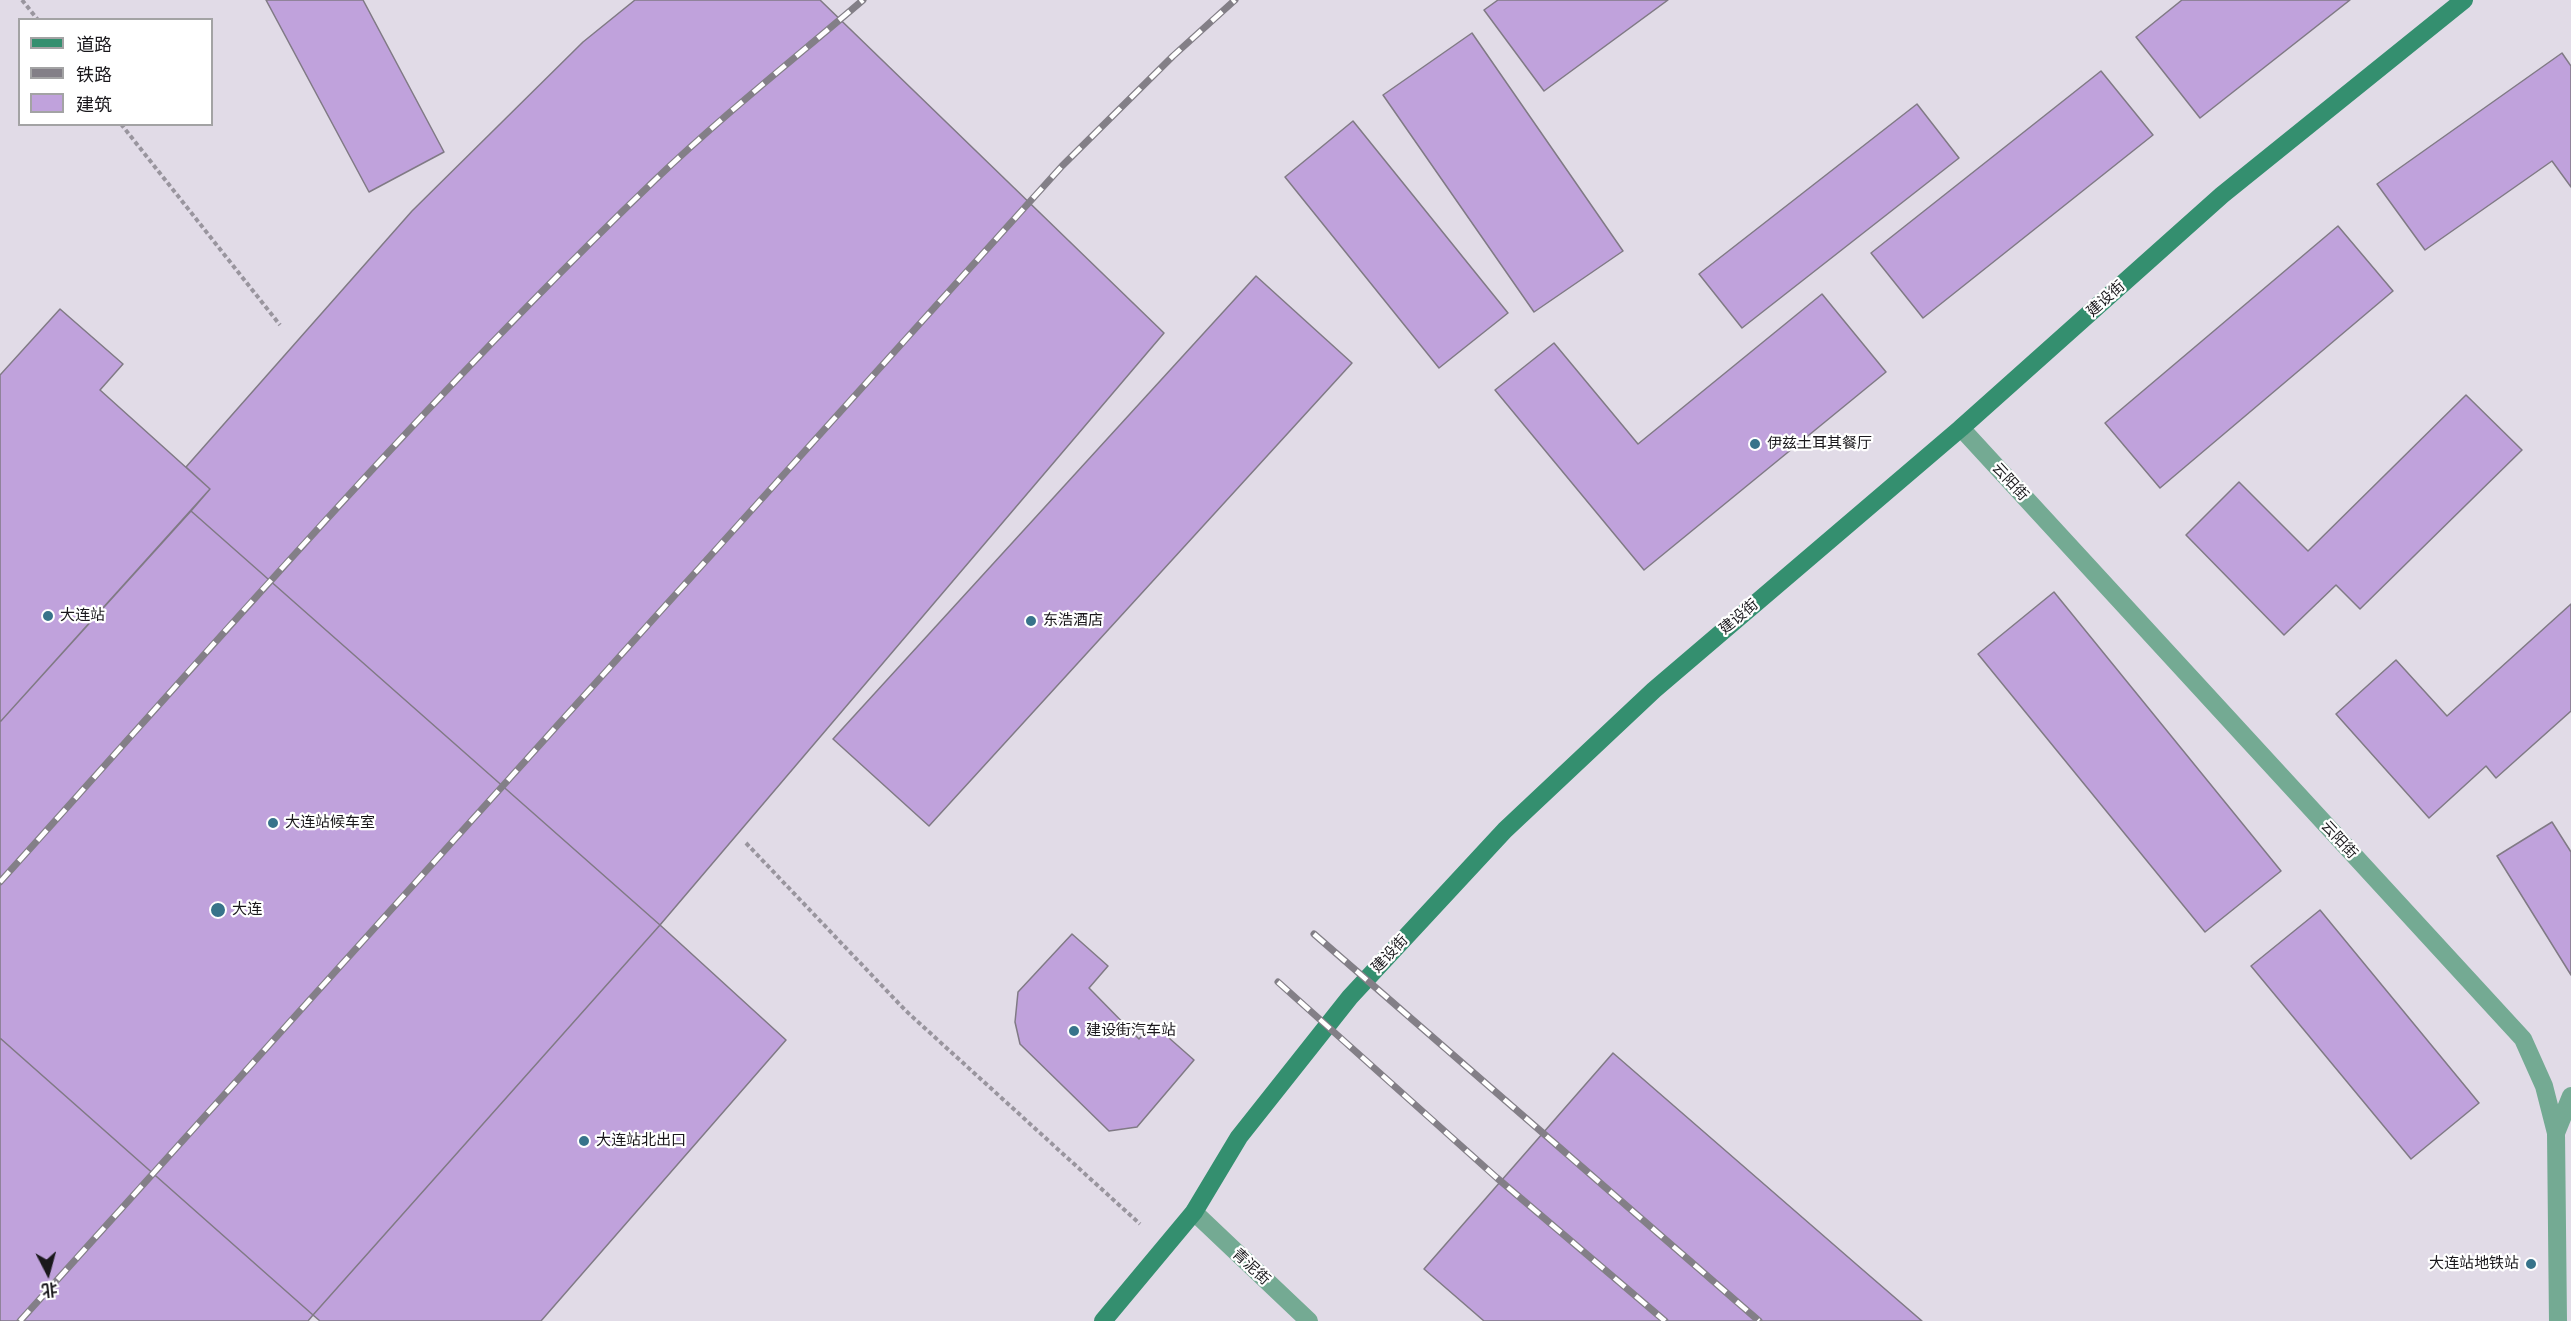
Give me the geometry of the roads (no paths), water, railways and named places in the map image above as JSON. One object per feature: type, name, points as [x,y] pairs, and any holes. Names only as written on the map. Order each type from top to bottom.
[{"type":"main road","name":"建设街","points":[[1103,1321],[1194,1212],[1239,1137],[1350,997],[1505,830],[1654,690],[1961,428],[2222,195],[2464,0]]},
{"type":"street","name":"云阳街","points":[[1961,428],[2523,1040],[2544,1086],[2556,1133],[2558,1321]]},
{"type":"street","points":[[2556,1133],[2571,1096]]},
{"type":"street","name":"青泥街","points":[[1194,1212],[1309,1321]]},
{"type":"railway","points":[[0,882],[322,524],[570,263],[656,179],[732,110],[863,0]]},
{"type":"railway","points":[[20,1321],[1062,166],[1173,56],[1235,0]]},
{"type":"railway","points":[[1314,934],[1759,1321]]},
{"type":"railway","points":[[1278,982],[1497,1178],[1665,1321]]},
{"type":"place","name":"伊兹土耳其餐厅","points":[[1755,444]]},
{"type":"place","name":"大连站","points":[[48,616]]},
{"type":"place","name":"东浩酒店","points":[[1031,621]]},
{"type":"place","name":"大连站候车室","points":[[273,823]]},
{"type":"place","name":"大连","points":[[218,910]]},
{"type":"place","name":"建设街汽车站","points":[[1074,1031]]},
{"type":"place","name":"大连站北出口","points":[[584,1141]]},
{"type":"place","name":"大连站地铁站","points":[[2531,1264]]}]
